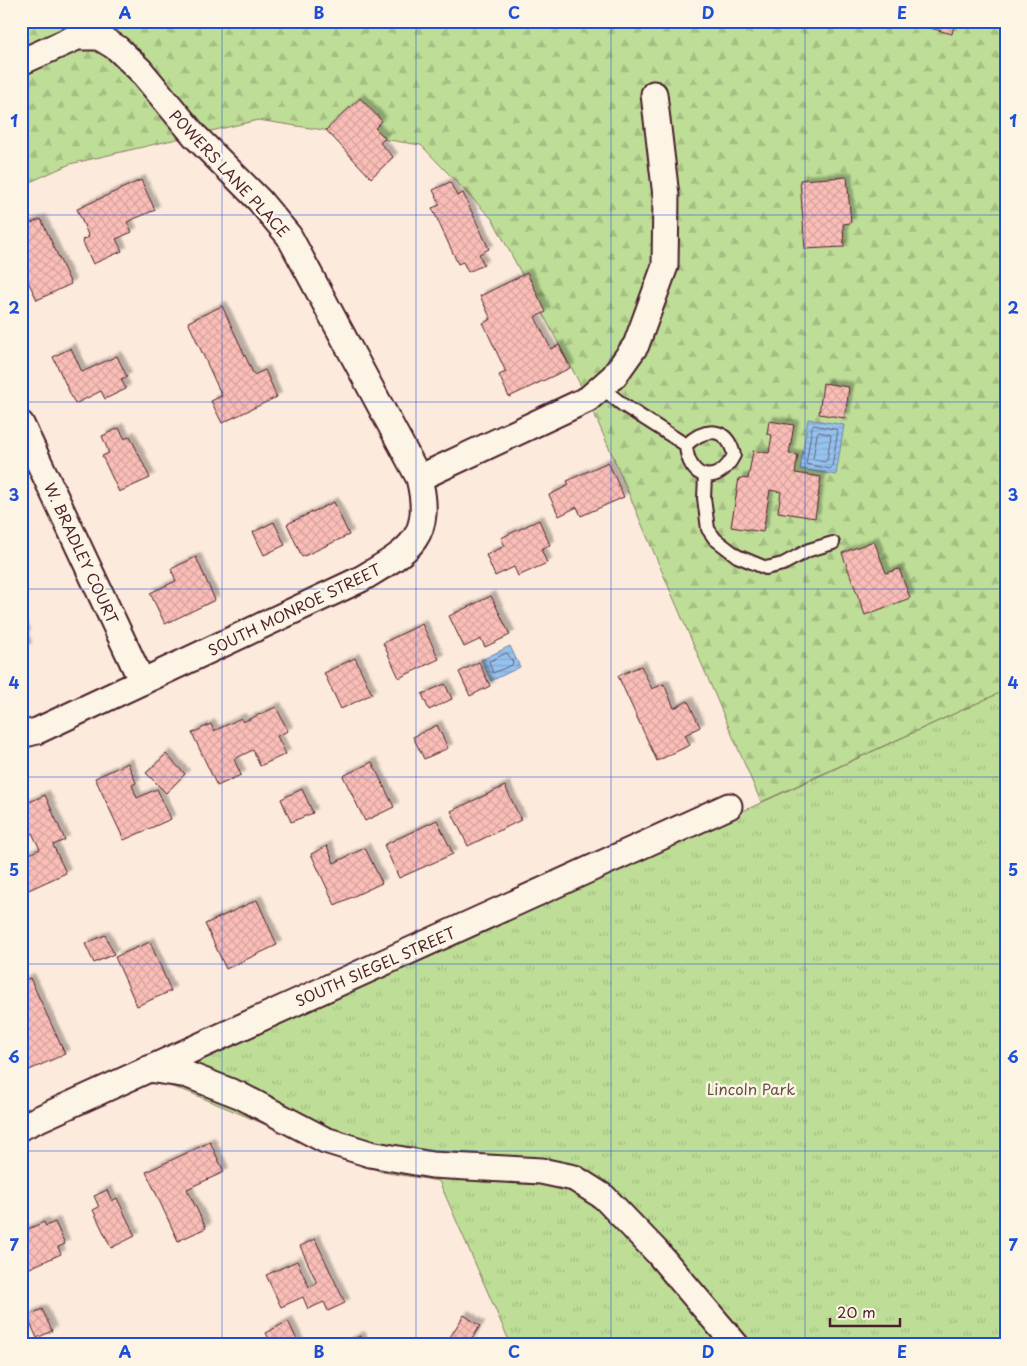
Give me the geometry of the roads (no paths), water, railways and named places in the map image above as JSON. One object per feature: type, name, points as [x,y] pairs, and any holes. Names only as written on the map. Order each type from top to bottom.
[{"type":"street","name":"POWERS LANE PLACE","points":[[21,62],[77,37],[99,37],[118,48],[140,70],[195,136],[259,200],[289,236],[419,478]]},
{"type":"street","points":[[419,478],[594,393],[614,376],[636,345],[664,266],[666,196],[654,94]]},
{"type":"street","name":"W. BRADLEY COURT","points":[[21,424],[142,682]]},
{"type":"street","name":"SOUTH MONROE STREET","points":[[21,735],[37,731],[361,579],[395,559],[417,538],[424,519],[424,498],[419,478]]},
{"type":"street","name":"SOUTH SIEGEL STREET","points":[[21,1128],[729,806]]},
{"type":"street","points":[[148,1069],[188,1075],[222,1088],[326,1140],[370,1154],[432,1165],[541,1171],[574,1178],[604,1197],[611,1204],[657,1252],[736,1345]]},
{"type":"lane","points":[[594,393],[623,404],[686,445]]},
{"type":"lane","points":[[705,432],[717,432],[724,436],[732,446],[734,455],[723,471],[715,476],[705,476],[695,470],[690,463],[686,445],[695,437],[705,432]]},
{"type":"lane","points":[[705,476],[704,498],[708,529],[715,539],[737,556],[766,568],[783,564],[810,550],[833,543]]},
{"type":"water","points":[[808,419],[844,425],[836,475],[800,469]]},
{"type":"water","points":[[510,646],[520,667],[491,681],[481,660]]},
{"type":"park label","name":"Lincoln Park","points":[[751,1088]]}]
